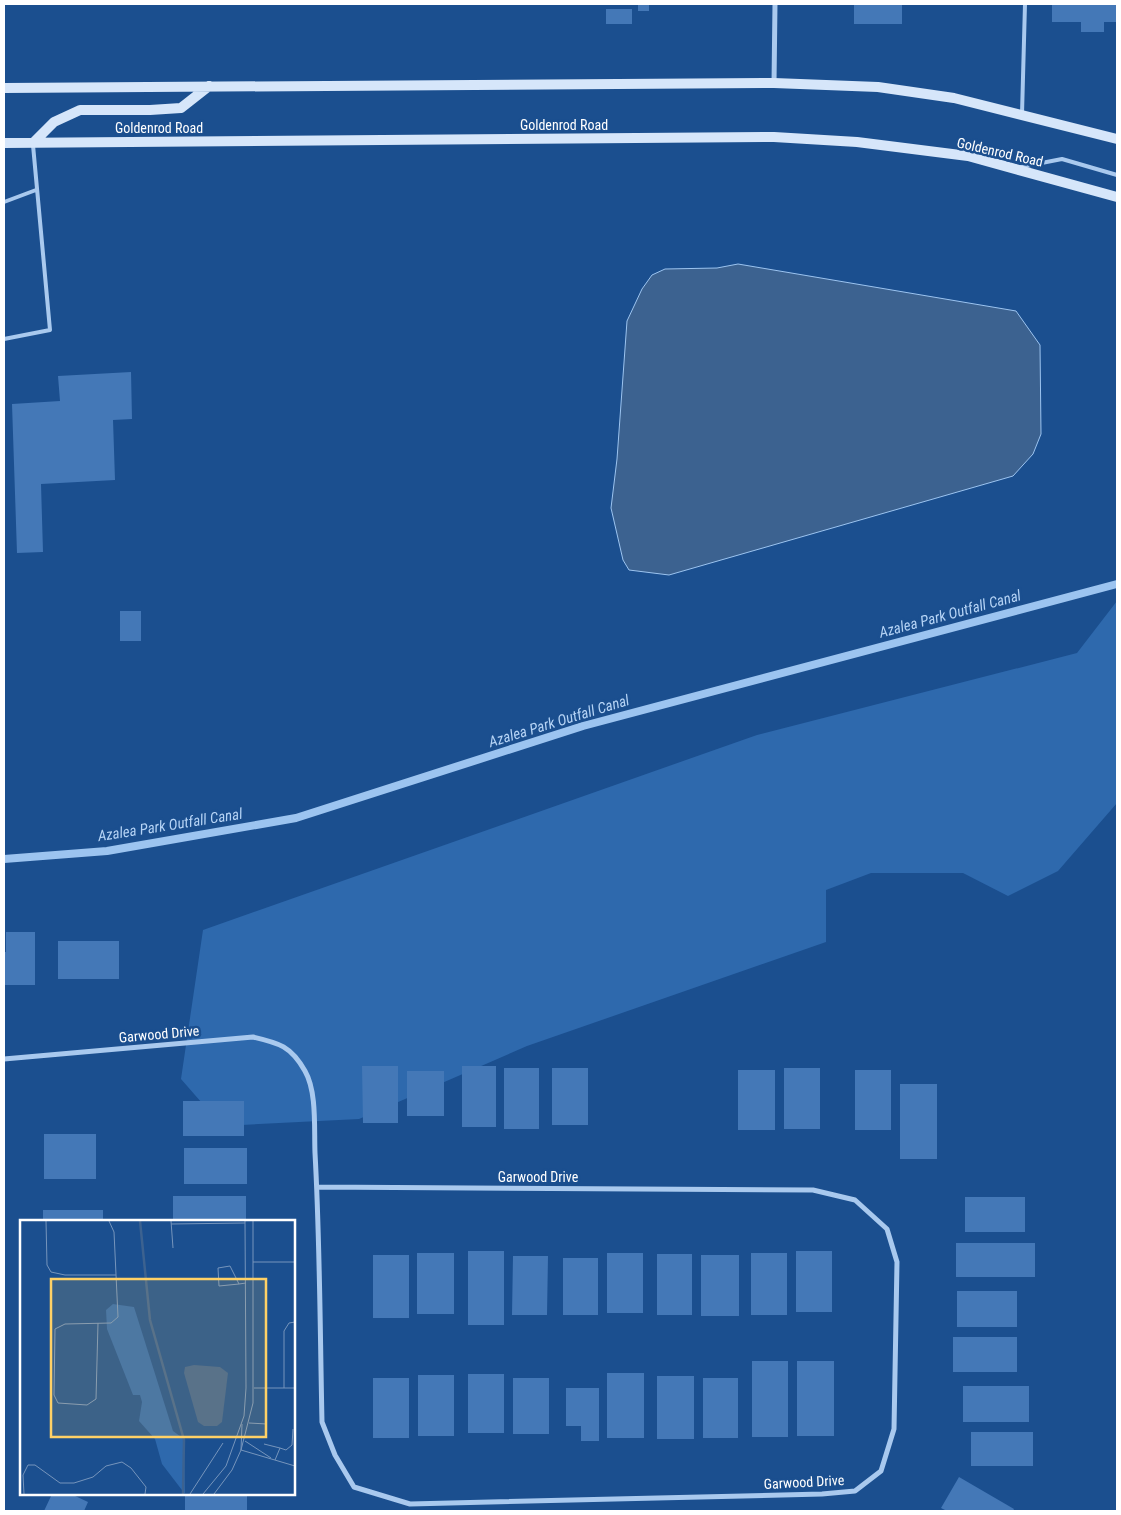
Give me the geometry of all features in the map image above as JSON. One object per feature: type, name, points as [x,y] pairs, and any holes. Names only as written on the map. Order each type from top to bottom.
[{"type":"main road","points":[[4,88],[774,83],[878,87],[954,98],[1117,139]]},
{"type":"main road","points":[[33,143],[54,122],[80,110],[181,108],[209,86]]},
{"type":"main road","name":"Goldenrod Road","points":[[4,143],[774,137],[857,142],[959,155],[1117,197]]},
{"type":"street","points":[[774,83],[775,4]]},
{"type":"street","name":"Garwood Drive","points":[[4,1059],[254,1037],[275,1042],[293,1052],[306,1072],[312,1093],[317,1187],[322,1422],[335,1455],[354,1487],[410,1504],[822,1494],[855,1491],[881,1471],[894,1429],[897,1262],[887,1229],[855,1200],[813,1190],[317,1187]]},
{"type":"lane","points":[[1022,115],[1025,4]]},
{"type":"lane","points":[[4,339],[50,330],[33,143]]},
{"type":"lane","points":[[1013,168],[1062,159],[1117,175]]},
{"type":"lane","points":[[4,202],[36,190]]},
{"type":"shaded area","points":[[738,264],[1016,311],[1040,345],[1041,434],[1033,454],[1013,476],[669,575],[629,570],[623,560],[611,508],[617,459],[627,321],[642,289],[652,275],[665,269],[717,268]]},
{"type":"shaded area","points":[[1117,601],[1117,803],[1058,871],[1008,896],[963,873],[871,873],[826,890],[826,942],[527,1046],[359,1119],[222,1126],[181,1079],[203,930],[757,735],[1077,653]]},
{"type":"building","points":[[638,4],[649,4],[649,11],[638,11]]},
{"type":"building","points":[[854,4],[902,4],[902,24],[854,24]]},
{"type":"building","points":[[1052,4],[1117,4],[1117,22],[1104,22],[1104,32],[1081,32],[1081,22],[1052,22]]},
{"type":"building","points":[[606,9],[632,9],[632,24],[606,24]]},
{"type":"building","points":[[131,372],[132,419],[113,420],[115,480],[41,484],[43,552],[17,553],[12,404],[60,401],[58,376]]},
{"type":"building","points":[[120,611],[141,611],[141,641],[120,641]]},
{"type":"building","points":[[6,932],[35,932],[35,985],[4,985]]},
{"type":"building","points":[[58,941],[119,941],[119,979],[58,979]]},
{"type":"building","points":[[362,1066],[398,1066],[398,1123],[363,1123]]},
{"type":"building","points":[[462,1066],[496,1066],[496,1127],[462,1127]]},
{"type":"building","points":[[504,1068],[539,1068],[539,1129],[504,1129]]},
{"type":"building","points":[[552,1068],[588,1068],[588,1125],[552,1125]]},
{"type":"building","points":[[784,1068],[820,1068],[820,1129],[784,1129]]},
{"type":"building","points":[[738,1070],[775,1070],[775,1130],[738,1130]]},
{"type":"building","points":[[855,1070],[891,1070],[891,1130],[855,1130]]},
{"type":"building","points":[[407,1071],[444,1071],[444,1116],[407,1116]]},
{"type":"building","points":[[900,1084],[937,1084],[937,1159],[900,1159]]},
{"type":"building","points":[[183,1101],[244,1101],[244,1136],[183,1136]]},
{"type":"building","points":[[44,1134],[96,1134],[96,1179],[44,1179]]},
{"type":"building","points":[[184,1148],[247,1148],[247,1184],[184,1184]]},
{"type":"building","points":[[173,1196],[246,1196],[246,1220],[173,1220]]},
{"type":"building","points":[[965,1197],[1025,1197],[1025,1232],[965,1232]]},
{"type":"building","points":[[43,1210],[103,1210],[103,1220],[43,1220]]},
{"type":"building","points":[[956,1243],[1035,1243],[1035,1277],[956,1277]]},
{"type":"building","points":[[468,1251],[504,1251],[504,1325],[468,1325]]},
{"type":"building","points":[[796,1251],[832,1251],[832,1312],[796,1312]]},
{"type":"building","points":[[417,1253],[454,1253],[454,1314],[417,1314]]},
{"type":"building","points":[[607,1253],[643,1253],[643,1313],[607,1313]]},
{"type":"building","points":[[751,1253],[787,1253],[787,1315],[751,1315]]},
{"type":"building","points":[[657,1254],[692,1254],[692,1315],[657,1315]]},
{"type":"building","points":[[373,1255],[409,1255],[409,1318],[373,1318]]},
{"type":"building","points":[[701,1255],[739,1255],[739,1316],[701,1316]]},
{"type":"building","points":[[513,1256],[548,1256],[547,1315],[512,1315]]},
{"type":"building","points":[[563,1258],[598,1258],[598,1315],[563,1315]]},
{"type":"building","points":[[957,1291],[1017,1291],[1017,1327],[957,1327]]},
{"type":"building","points":[[953,1337],[1017,1337],[1017,1372],[953,1372]]},
{"type":"building","points":[[752,1361],[788,1361],[788,1437],[752,1437]]},
{"type":"building","points":[[797,1361],[834,1361],[834,1436],[797,1436]]},
{"type":"building","points":[[607,1373],[644,1373],[644,1438],[607,1438]]},
{"type":"building","points":[[468,1374],[504,1374],[504,1433],[468,1433]]},
{"type":"building","points":[[418,1375],[454,1375],[454,1436],[418,1436]]},
{"type":"building","points":[[657,1376],[694,1376],[694,1439],[657,1439]]},
{"type":"building","points":[[373,1378],[409,1378],[409,1438],[373,1438]]},
{"type":"building","points":[[513,1378],[549,1378],[549,1434],[513,1434]]},
{"type":"building","points":[[703,1378],[738,1378],[738,1438],[703,1438]]},
{"type":"building","points":[[963,1386],[1029,1386],[1029,1422],[963,1422]]},
{"type":"building","points":[[566,1388],[599,1388],[599,1441],[581,1441],[581,1426],[566,1426]]},
{"type":"building","points":[[971,1432],[1033,1432],[1033,1466],[971,1466]]},
{"type":"building","points":[[959,1477],[1014,1509],[1013,1511],[947,1511],[941,1508]]},
{"type":"building","points":[[52,1495],[73,1495],[88,1502],[84,1511],[44,1511]]},
{"type":"building","points":[[185,1495],[247,1495],[247,1511],[185,1511]]},
{"type":"waterway","name":"Azalea Park Outfall Canal","points":[[4,859],[107,851],[296,818],[583,726],[1117,584]]}]
